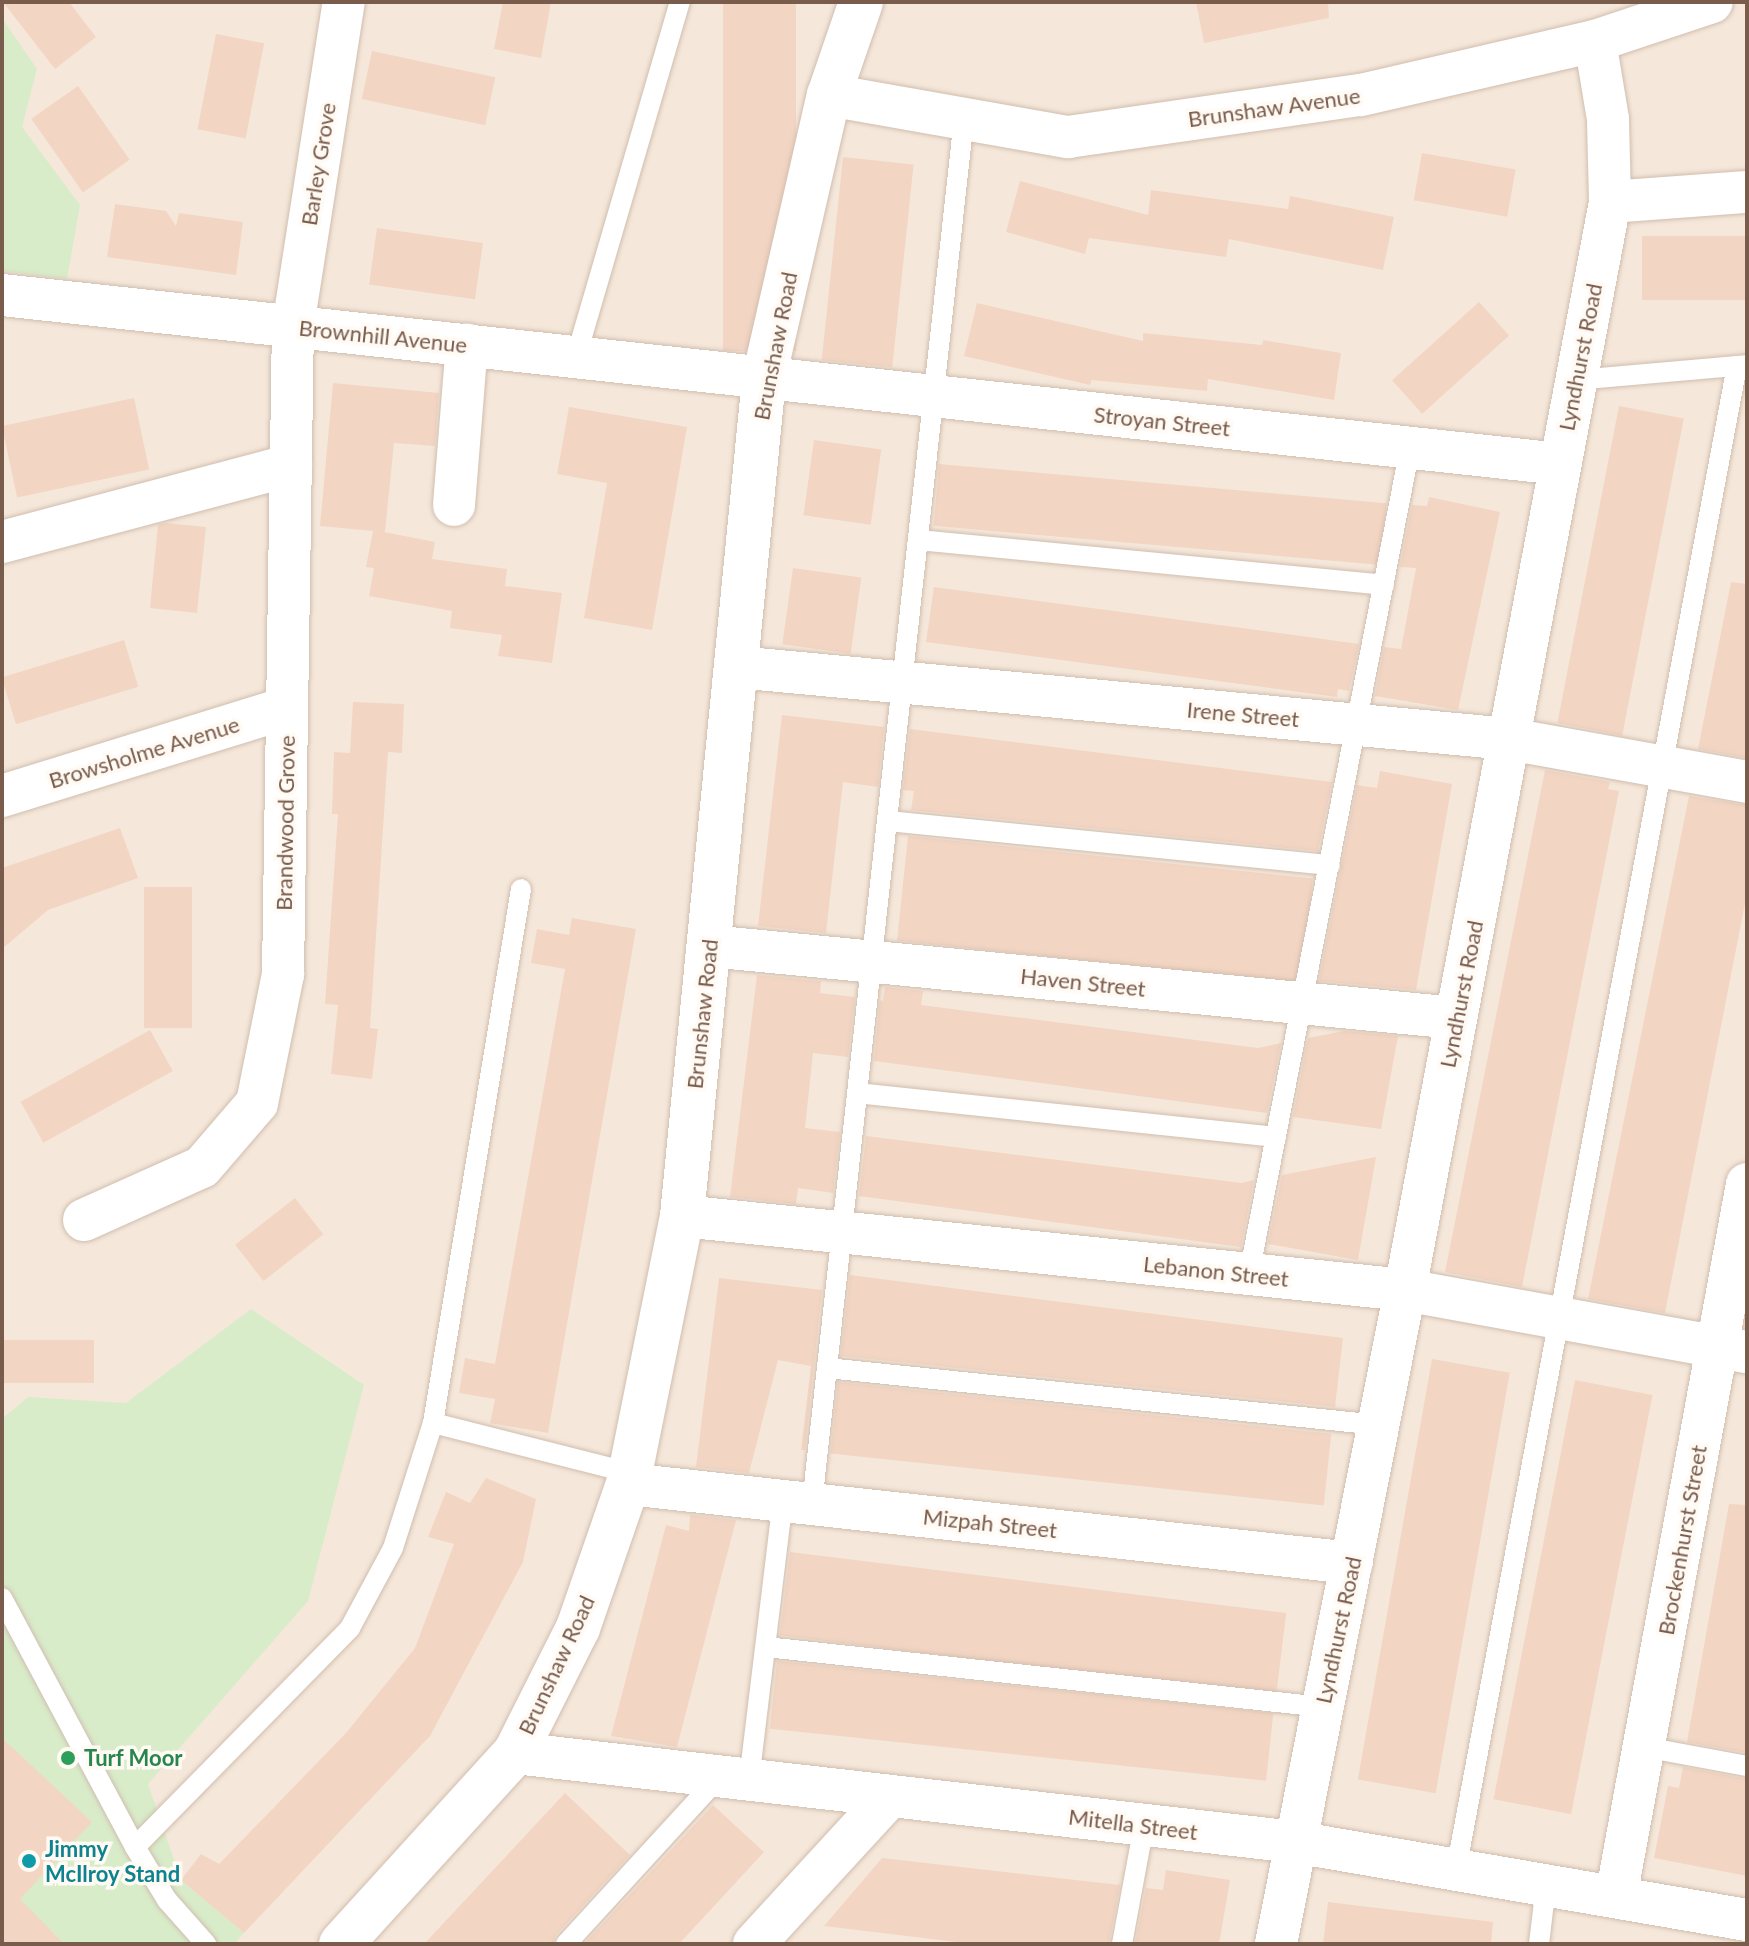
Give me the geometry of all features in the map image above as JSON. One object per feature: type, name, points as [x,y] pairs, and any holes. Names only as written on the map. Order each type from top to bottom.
[{"type":"street","name":"Barley Grove","points":[[293,326],[344,2]]},
{"type":"street","name":"Brunshaw Road","points":[[341,1944],[515,1753],[578,1628],[629,1478],[682,1216],[764,378],[829,95],[861,2]]},
{"type":"street","name":"Brunshaw Avenue","points":[[829,95],[1068,137],[1361,95],[1595,41],[1712,2]]},
{"type":"street","name":"Lyndhurst Road","points":[[1276,1944],[1405,1290],[1610,202],[1608,119],[1595,41]]},
{"type":"street","points":[[1610,202],[1747,192]]},
{"type":"street","name":"Brownhill Avenue","points":[[2,295],[764,378]]},
{"type":"street","name":"Brandwood Grove","points":[[84,1220],[202,1167],[257,1103],[283,974],[293,326]]},
{"type":"street","points":[[454,505],[467,345]]},
{"type":"street","name":"Stroyan Street","points":[[764,378],[1559,464]]},
{"type":"street","points":[[2,542],[291,465]]},
{"type":"street","name":"Irene Street","points":[[736,667],[1509,739],[1747,782]]},
{"type":"street","name":"Browsholme Avenue","points":[[2,796],[287,708]]},
{"type":"street","name":"Haven Street","points":[[709,946],[1456,1018]]},
{"type":"street","name":"Brockenhurst Street","points":[[1616,1897],[1644,1747],[1732,1350],[1747,1184]]},
{"type":"street","name":"Lebanon Street","points":[[682,1216],[1405,1290],[1732,1350]]},
{"type":"street","name":"Mizpah Street","points":[[629,1478],[798,1502],[1352,1563]]},
{"type":"street","name":"Mitella Street","points":[[515,1753],[1295,1842],[1616,1897],[1684,1927],[1747,1920]]},
{"type":"street","points":[[755,1944],[890,1796]]},
{"type":"lane","points":[[576,357],[680,2]]},
{"type":"lane","points":[[566,1944],[735,1778],[798,1502],[827,1368],[964,119]]},
{"type":"lane","points":[[1456,1870],[1660,767],[1742,365],[1576,380]]},
{"type":"lane","points":[[1249,1274],[1410,448]]},
{"type":"lane","points":[[918,540],[1384,585]]},
{"type":"lane","points":[[888,821],[1330,865]]},
{"type":"lane","points":[[135,1847],[350,1628],[393,1548],[433,1423],[521,889]]},
{"type":"lane","points":[[857,1093],[1276,1137]]},
{"type":"lane","points":[[827,1368],[1379,1425]]},
{"type":"lane","points":[[433,1423],[629,1478]]},
{"type":"lane","points":[[2,1598],[135,1847],[167,1900],[206,1944]]},
{"type":"lane","points":[[766,1647],[1323,1707]]},
{"type":"lane","points":[[1644,1747],[1747,1766]]},
{"type":"lane","points":[[1122,1944],[1144,1825]]},
{"type":"lane","points":[[1539,1944],[1546,1885]]},
{"type":"shaded area","points":[[2,2],[1747,2],[1747,1944],[2,1944]]},
{"type":"green space","points":[[2,18],[37,69],[22,127],[80,205],[67,279],[2,271]]},
{"type":"green space","points":[[251,1309],[364,1385],[308,1601],[148,1784],[181,1880],[244,1933],[234,1944],[2,1944],[2,1419],[28,1397],[126,1403]]},
{"type":"building","points":[[3,2],[69,2],[96,37],[55,69]]},
{"type":"building","points":[[503,2],[551,2],[541,58],[494,49]]},
{"type":"building","points":[[723,2],[796,2],[796,351],[723,351]]},
{"type":"building","points":[[1196,2],[1328,2],[1329,18],[1204,43]]},
{"type":"building","points":[[216,34],[264,43],[246,139],[197,129]]},
{"type":"building","points":[[372,51],[495,77],[485,125],[362,99]]},
{"type":"building","points":[[78,86],[130,160],[83,192],[31,119]]},
{"type":"building","points":[[1422,153],[1516,169],[1507,217],[1414,200]]},
{"type":"building","points":[[843,157],[914,164],[892,367],[822,360]]},
{"type":"building","points":[[1020,181],[1148,215],[1151,190],[1288,209],[1290,196],[1394,217],[1383,270],[1229,239],[1226,257],[1089,238],[1085,254],[1006,232]]},
{"type":"building","points":[[115,204],[166,211],[176,226],[179,213],[243,222],[236,275],[107,257]]},
{"type":"building","points":[[377,228],[483,243],[475,299],[369,284]]},
{"type":"building","points":[[1642,236],[1747,236],[1747,300],[1642,300]]},
{"type":"building","points":[[1479,302],[1509,335],[1422,414],[1392,380]]},
{"type":"building","points":[[977,303],[1143,341],[1143,333],[1262,345],[1263,340],[1341,353],[1334,400],[1208,379],[1207,391],[1092,380],[1090,385],[964,356]]},
{"type":"building","points":[[333,383],[439,393],[435,446],[394,443],[385,532],[379,531],[435,542],[432,559],[507,569],[505,586],[562,593],[552,663],[498,656],[502,635],[450,628],[452,611],[369,596],[374,568],[366,567],[373,531],[320,526]]},
{"type":"building","points":[[134,398],[149,469],[17,497],[2,426]]},
{"type":"building","points":[[1619,406],[1684,419],[1622,736],[1557,723]]},
{"type":"building","points":[[569,407],[687,427],[652,630],[584,618],[607,483],[557,474]]},
{"type":"building","points":[[814,440],[881,449],[871,525],[803,515]]},
{"type":"building","points":[[939,464],[1386,503],[1381,565],[934,526]]},
{"type":"building","points":[[1429,497],[1500,512],[1458,710],[1375,696],[1384,647],[1401,649],[1416,568],[1400,567],[1412,505],[1427,506]]},
{"type":"building","points":[[158,525],[206,527],[197,613],[150,608]]},
{"type":"building","points":[[793,568],[861,578],[851,654],[782,644]]},
{"type":"building","points":[[1731,582],[1747,584],[1747,758],[1698,749]]},
{"type":"building","points":[[934,587],[1359,644],[1349,691],[1338,689],[1337,697],[926,642]]},
{"type":"building","points":[[124,640],[138,687],[16,724],[2,677]]},
{"type":"building","points":[[353,702],[404,704],[402,753],[388,752],[370,1028],[378,1029],[372,1079],[331,1074],[338,1005],[325,1004],[338,814],[332,814],[334,752],[350,753]]},
{"type":"building","points":[[782,715],[884,727],[878,787],[843,782],[826,933],[758,926]]},
{"type":"building","points":[[910,729],[1332,782],[1318,851],[911,810],[914,791],[903,790]]},
{"type":"building","points":[[1545,770],[1610,782],[1608,789],[1619,791],[1522,1287],[1445,1272]]},
{"type":"building","points":[[1380,771],[1452,784],[1416,990],[1319,981],[1357,785],[1377,788]]},
{"type":"building","points":[[1689,796],[1747,805],[1747,893],[1665,1313],[1588,1299]]},
{"type":"building","points":[[120,828],[138,878],[48,910],[2,949],[2,868]]},
{"type":"building","points":[[908,836],[1313,879],[1302,983],[897,940]]},
{"type":"building","points":[[144,887],[192,887],[192,1028],[144,1028]]},
{"type":"building","points":[[572,918],[636,929],[548,1433],[490,1423],[495,1399],[459,1393],[465,1358],[495,1364],[565,969],[531,963],[537,929],[569,935]]},
{"type":"building","points":[[757,975],[821,981],[820,993],[855,997],[848,1057],[813,1053],[805,1128],[840,1132],[833,1193],[798,1188],[796,1204],[730,1197]]},
{"type":"building","points":[[885,987],[923,991],[921,1005],[1258,1048],[1281,1043],[1267,1113],[874,1061],[880,1000],[883,1001]]},
{"type":"building","points":[[150,1030],[173,1071],[43,1143],[21,1102]]},
{"type":"building","points":[[1344,1031],[1398,1036],[1381,1129],[1293,1117],[1308,1038]]},
{"type":"building","points":[[866,1136],[1242,1183],[1254,1180],[1241,1247],[859,1196]]},
{"type":"building","points":[[1376,1157],[1358,1260],[1268,1244],[1282,1175]]},
{"type":"building","points":[[295,1198],[323,1234],[263,1281],[235,1245]]},
{"type":"building","points":[[850,1275],[1343,1338],[1335,1407],[841,1356]]},
{"type":"building","points":[[719,1278],[822,1290],[805,1450],[801,1450],[811,1366],[778,1360],[749,1473],[696,1467]]},
{"type":"building","points":[[2,1340],[94,1340],[94,1383],[2,1383]]},
{"type":"building","points":[[1432,1359],[1510,1373],[1436,1793],[1358,1780]]},
{"type":"building","points":[[1575,1380],[1653,1395],[1571,1814],[1494,1799]]},
{"type":"building","points":[[838,1382],[1331,1434],[1324,1505],[830,1454]]},
{"type":"building","points":[[486,1478],[536,1499],[523,1562],[430,1736],[244,1933],[181,1880],[201,1854],[219,1864],[346,1733],[415,1648],[454,1544],[428,1537],[446,1492],[470,1503]]},
{"type":"building","points":[[1729,1504],[1747,1505],[1747,1753],[1687,1742]]},
{"type":"building","points":[[690,1515],[736,1520],[677,1747],[611,1736],[666,1525],[689,1531]]},
{"type":"building","points":[[790,1552],[1286,1613],[1276,1696],[780,1635]]},
{"type":"building","points":[[777,1661],[1273,1713],[1266,1781],[770,1729]]},
{"type":"building","name":"Jimmy McIlroy Stand","points":[[2,1738],[92,1822],[20,1899],[64,1944],[2,1944]]},
{"type":"building","points":[[1683,1767],[1747,1779],[1747,1876],[1654,1858],[1668,1786],[1679,1788]]},
{"type":"building","points":[[565,1793],[630,1855],[556,1935],[553,1944],[424,1944]]},
{"type":"building","points":[[713,1805],[764,1852],[679,1944],[584,1944]]},
{"type":"building","points":[[882,1858],[1120,1885],[1109,1944],[973,1944],[824,1926]]},
{"type":"building","points":[[1166,1870],[1230,1880],[1219,1944],[1135,1944],[1146,1888],[1163,1890]]},
{"type":"building","points":[[1328,1902],[1493,1922],[1491,1944],[1323,1944]]},
{"type":"place","name":"Turf Moor","points":[[68,1758]]},
{"type":"place","name":"Jimmy McIlroy Stand","points":[[29,1861]]}]
